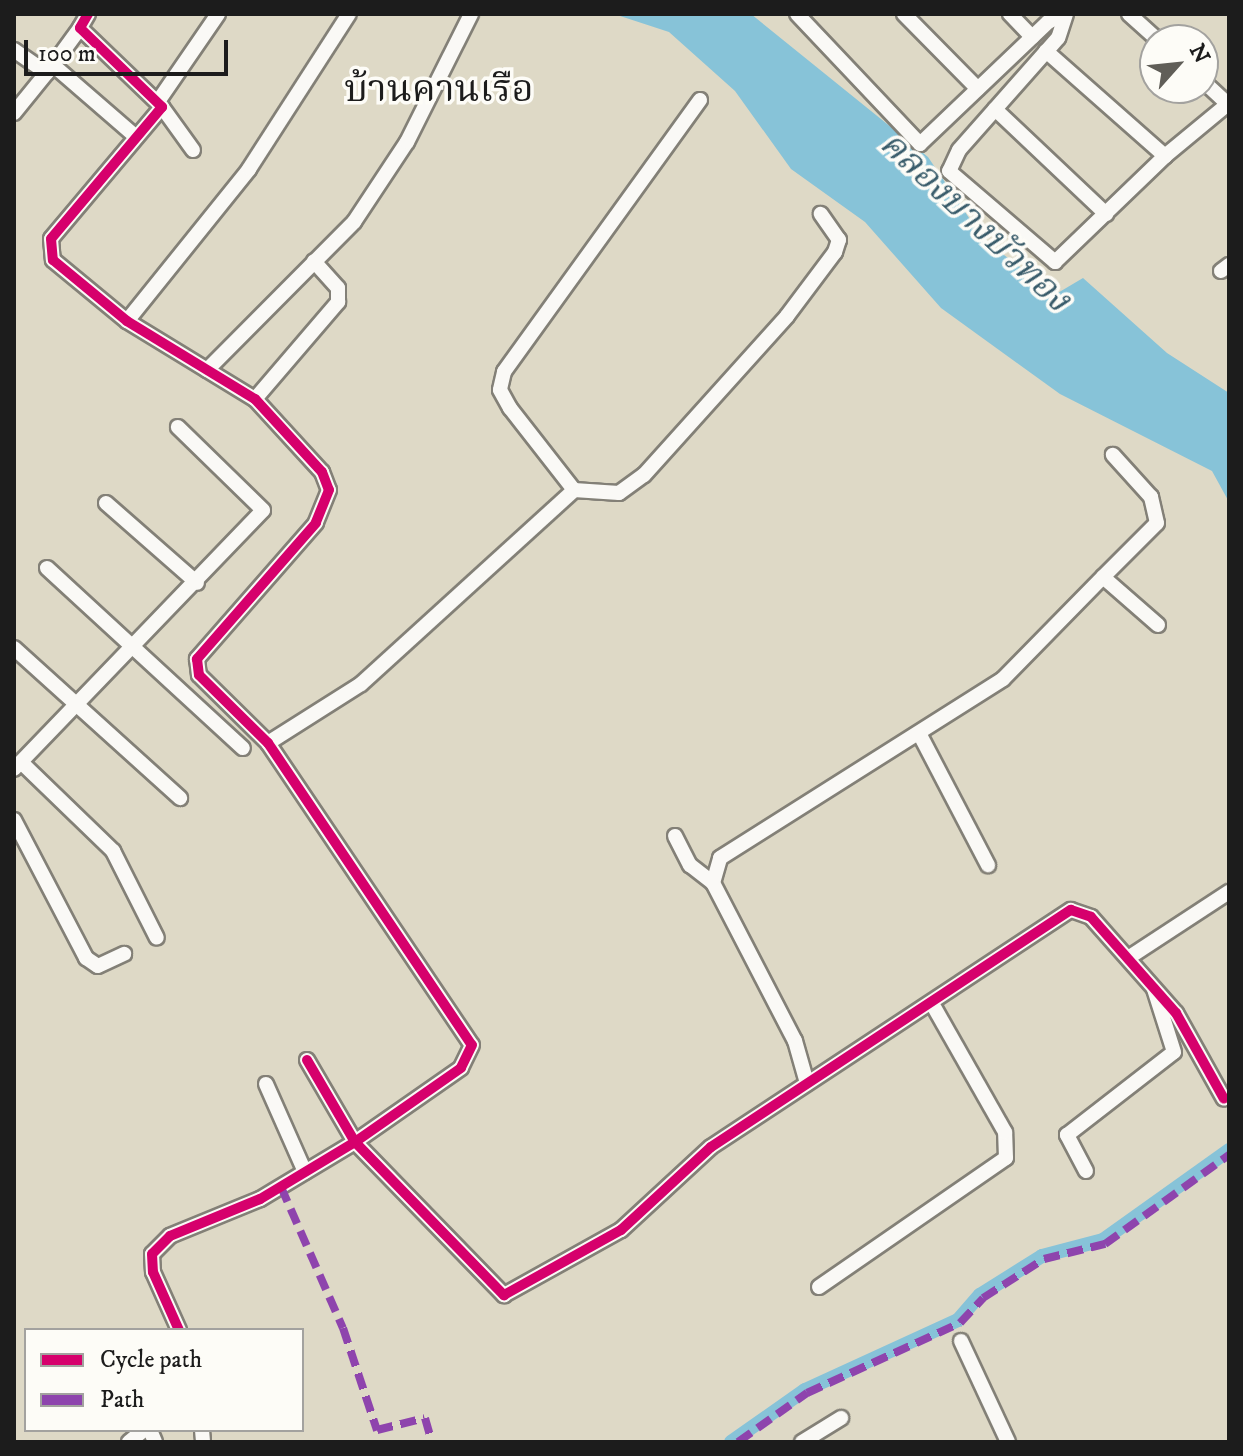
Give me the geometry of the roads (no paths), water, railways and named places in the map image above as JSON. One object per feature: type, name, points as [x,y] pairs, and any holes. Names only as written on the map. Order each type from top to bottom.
[{"type":"street","points":[[178,1328],[152,1254],[170,1236],[305,1172],[355,1142],[461,1068],[472,1045],[268,743],[208,692],[197,659],[316,523],[329,490],[322,472],[255,399],[127,321],[62,272],[50,249],[160,104],[218,14]]},
{"type":"street","points":[[127,321],[249,169],[349,14]]},
{"type":"street","points":[[207,370],[354,222],[407,142],[471,14]]},
{"type":"street","points":[[797,14],[920,144],[1032,37],[1066,14]]},
{"type":"street","points":[[904,14],[978,89]]},
{"type":"street","points":[[1010,14],[1032,37]]},
{"type":"street","points":[[1066,14],[1046,51],[995,109],[949,171],[1055,262],[1165,156],[1229,104]]},
{"type":"street","points":[[14,113],[84,21],[160,104],[193,150]]},
{"type":"street","points":[[14,50],[50,69],[136,137]]},
{"type":"street","points":[[1046,51],[1165,156]]},
{"type":"street","points":[[574,490],[510,408],[500,390],[504,372],[700,100]]},
{"type":"street","points":[[995,109],[1106,214]]},
{"type":"street","points":[[268,743],[361,684],[574,490],[619,493],[644,475],[767,339],[835,252],[839,240],[821,214]]},
{"type":"street","points":[[255,399],[338,302],[338,288],[314,261]]},
{"type":"street","points":[[157,938],[113,851],[18,766],[197,583],[263,510],[178,427]]},
{"type":"street","points":[[713,883],[714,868],[729,852],[920,735],[1003,679],[1157,523],[1151,497],[1113,455]]},
{"type":"street","points":[[106,503],[197,583]]},
{"type":"street","points":[[47,568],[243,748]]},
{"type":"street","points":[[1103,577],[1158,625]]},
{"type":"street","points":[[14,648],[180,798]]},
{"type":"street","points":[[920,735],[988,865]]},
{"type":"street","points":[[14,820],[86,958],[98,966],[124,954]]},
{"type":"street","points":[[675,836],[690,865],[713,883],[795,1041],[807,1083]]},
{"type":"street","points":[[1128,958],[1229,892]]},
{"type":"street","points":[[307,1060],[355,1142],[509,1296],[621,1230],[711,1147],[933,1005],[1071,910],[1091,917],[1154,989],[1200,1050],[1224,1099]]},
{"type":"street","points":[[1086,1171],[1067,1135],[1153,1075],[1174,1052],[1154,989]]},
{"type":"street","points":[[819,1287],[1006,1158],[1005,1132],[933,1005]]},
{"type":"street","points":[[266,1084],[305,1172]]},
{"type":"street","points":[[961,1341],[1008,1442]]},
{"type":"street","points":[[802,1442],[841,1418]]},
{"type":"water","points":[[614,14],[751,14],[928,157],[984,240],[1056,294],[1083,278],[1167,353],[1229,393],[1229,502],[1212,471],[1060,394],[941,308],[865,222],[791,169],[735,91],[669,32]]},
{"type":"waterway","points":[[731,1442],[805,1390],[958,1320],[980,1295],[1042,1256],[1103,1240],[1229,1150]]},
{"type":"district","name":"บ้านคานเรือ","points":[[439,91]]},
{"type":"water label","name":"คลองบางบัวทอง","points":[[975,222]]}]
